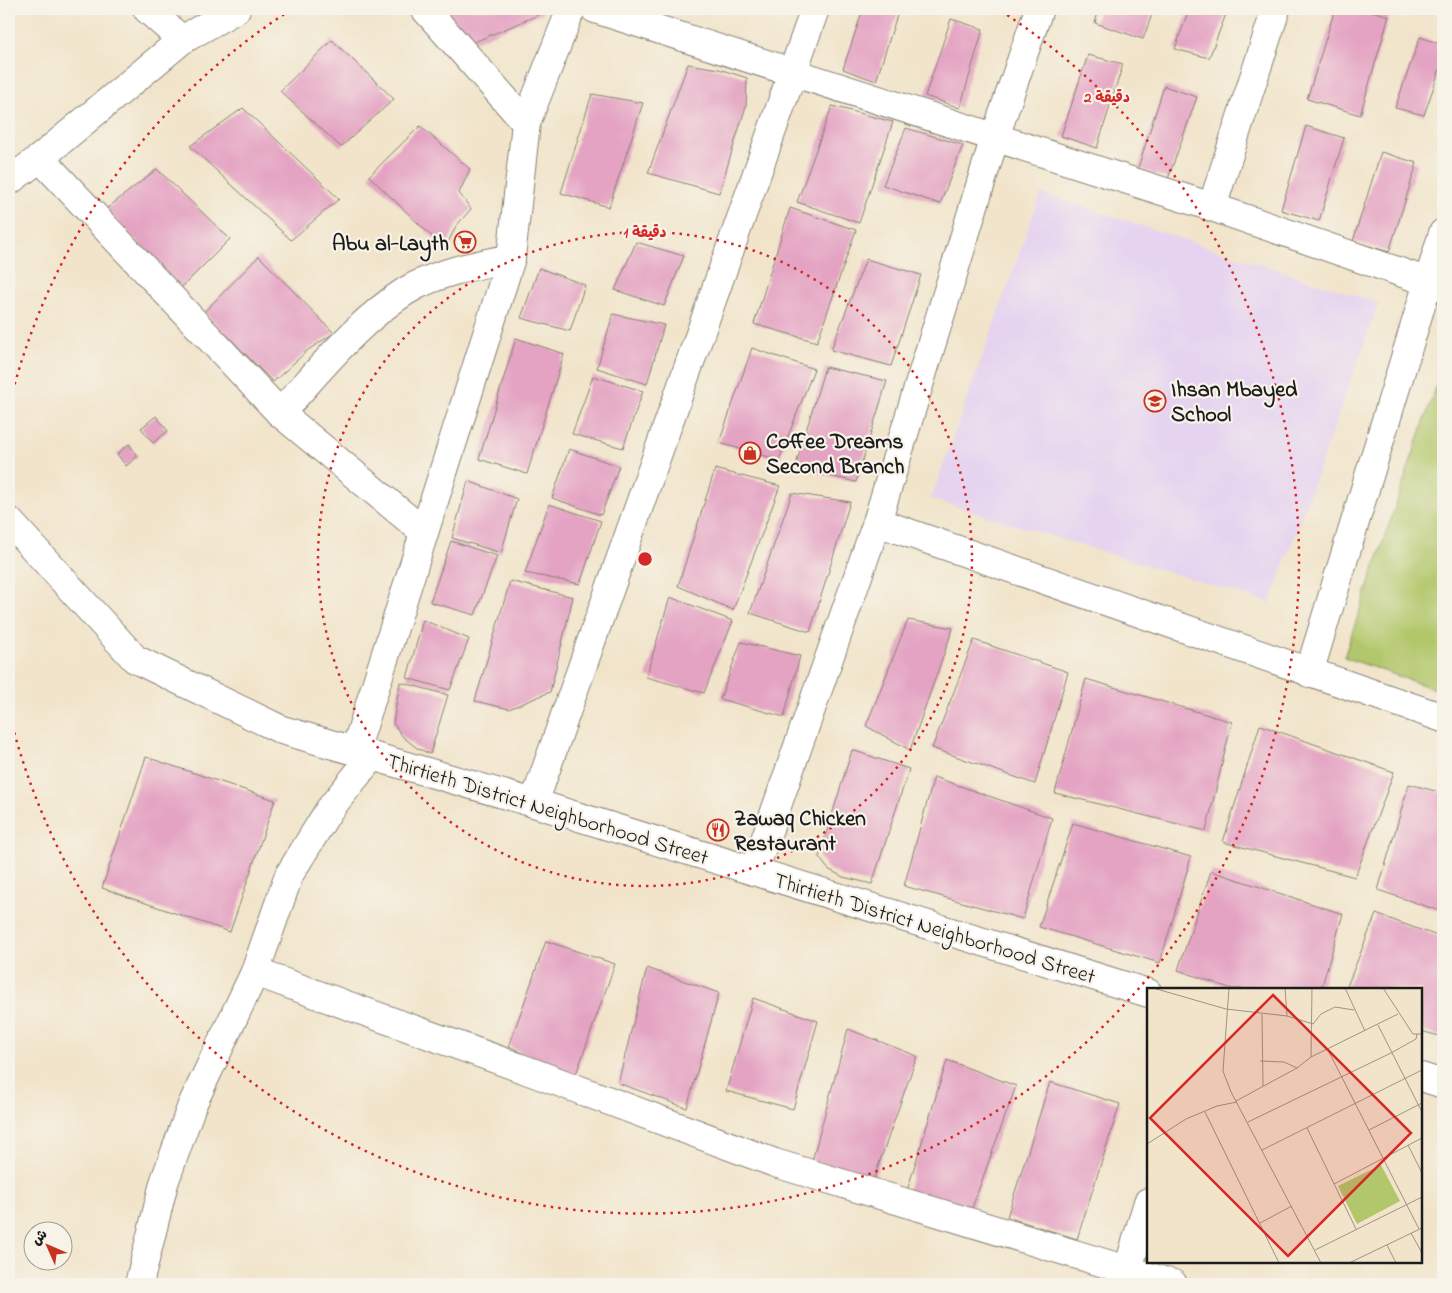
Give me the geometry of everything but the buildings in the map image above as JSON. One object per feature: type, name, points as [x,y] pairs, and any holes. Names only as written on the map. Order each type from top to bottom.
[{"type":"street","points":[[147,9],[182,40]]},
{"type":"street","points":[[9,181],[40,158],[182,40],[236,9]]},
{"type":"street","points":[[424,9],[526,123]]},
{"type":"street","points":[[139,1284],[164,1183],[192,1105],[255,972],[289,875],[363,753],[424,532],[511,258],[526,123],[571,9]]},
{"type":"street","points":[[595,9],[1212,207],[1435,285]]},
{"type":"street","points":[[534,803],[815,9]]},
{"type":"street","points":[[754,871],[877,522],[995,137],[1039,9]]},
{"type":"street","points":[[1212,207],[1276,9]]},
{"type":"street","points":[[40,158],[280,413],[424,532]]},
{"type":"street","points":[[1309,673],[1435,285],[1443,233]]},
{"type":"street","points":[[280,413],[363,325],[407,291],[460,268],[511,258]]},
{"type":"street","name":"Thirtieth District Neighborhood Street","points":[[9,521],[135,659],[282,730],[534,803],[1147,993]]},
{"type":"street","points":[[877,522],[1443,718]]},
{"type":"street","points":[[255,972],[529,1071],[775,1164],[1173,1284]]},
{"type":"street","points":[[1422,1078],[1443,1084]]},
{"type":"street","points":[[1128,1269],[1147,1205]]},
{"type":"shaded area","name":"Ihsan Mbayed School","points":[[1041,193],[1379,303],[1270,603],[931,499]]},
{"type":"green space","points":[[1443,366],[1443,692],[1344,657]]},
{"type":"place","name":"Abu al-Layth","points":[[465,242]]},
{"type":"place","name":"Ihsan Mbayed School","points":[[1155,401]]},
{"type":"place","name":"Coffee Dreams Second Branch","points":[[750,453]]},
{"type":"place","name":"Zawaq Chicken Restaurant","points":[[718,830]]}]
